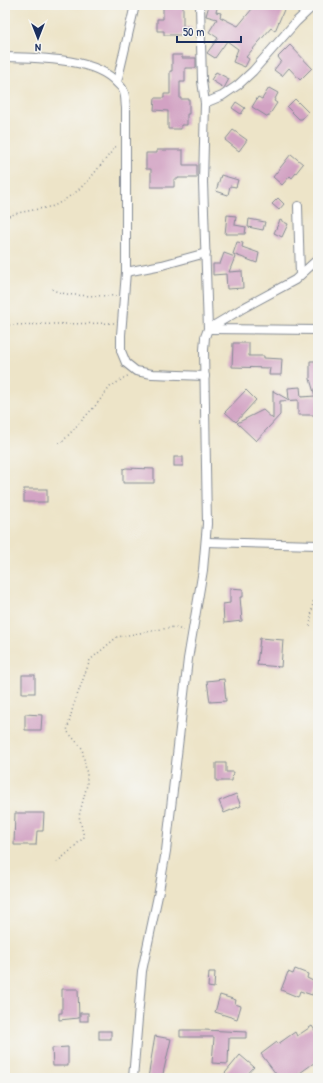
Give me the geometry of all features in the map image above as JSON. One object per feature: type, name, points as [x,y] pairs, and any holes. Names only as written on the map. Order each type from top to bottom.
[{"type":"street","points":[[117,82],[135,5]]},
{"type":"street","points":[[133,1078],[142,971],[166,851],[188,659],[203,570],[206,542],[207,524],[204,376],[205,337],[208,329],[203,182],[204,103],[200,5]]},
{"type":"street","points":[[204,103],[222,96],[238,85],[296,22],[314,5]]},
{"type":"street","points":[[5,57],[49,58],[90,66],[105,72],[123,89],[126,108],[126,272],[121,351],[126,363],[136,371],[152,374],[204,376]]},
{"type":"street","points":[[298,206],[300,275]]},
{"type":"street","points":[[126,272],[162,265],[206,253]]},
{"type":"street","points":[[208,329],[295,280],[318,259]]},
{"type":"street","points":[[208,329],[318,330]]},
{"type":"street","points":[[206,542],[318,545]]},
{"type":"path","points":[[5,217],[54,206],[62,202],[88,181],[117,146]]},
{"type":"path","points":[[52,289],[66,295],[124,296]]},
{"type":"path","points":[[5,324],[122,323]]},
{"type":"path","points":[[59,443],[96,406],[110,387],[136,371]]},
{"type":"path","points":[[310,626],[313,602],[318,602]]},
{"type":"path","points":[[57,862],[84,837],[79,816],[87,785],[87,774],[82,748],[67,731],[73,706],[90,660],[117,637],[174,627],[192,634]]},
{"type":"building","points":[[163,5],[183,5],[183,27],[191,27],[191,35],[164,35],[164,31],[157,31],[157,19],[163,19]]},
{"type":"building","points":[[209,5],[218,5],[216,12],[221,13],[220,17],[238,26],[252,9],[243,5],[286,5],[275,31],[271,28],[246,57],[249,59],[245,67],[233,62],[238,49],[227,41],[215,58],[207,53],[218,38],[209,32],[217,19],[206,16]]},
{"type":"building","points":[[290,45],[312,68],[300,80],[289,68],[282,76],[274,70],[281,61],[278,57]]},
{"type":"building","points":[[172,55],[182,55],[182,58],[196,58],[196,68],[185,68],[185,82],[180,82],[180,99],[189,99],[187,125],[181,125],[181,129],[168,129],[168,111],[154,110],[155,98],[164,98],[164,94],[170,94]]},
{"type":"building","points":[[216,72],[229,79],[224,88],[211,80]]},
{"type":"building","points":[[269,88],[278,93],[274,101],[277,103],[268,117],[252,107],[258,97],[262,99]]},
{"type":"building","points":[[295,99],[308,112],[302,119],[299,119],[287,107]]},
{"type":"building","points":[[236,102],[245,108],[241,114],[232,108]]},
{"type":"building","points":[[233,130],[247,140],[239,151],[225,140]]},
{"type":"building","points":[[157,150],[183,150],[183,165],[197,165],[197,178],[174,179],[174,187],[151,187],[151,169],[146,169],[146,153],[157,153]]},
{"type":"building","points":[[291,154],[303,164],[292,178],[290,176],[282,185],[273,177]]},
{"type":"building","points":[[221,175],[238,180],[236,187],[230,186],[228,195],[216,191]]},
{"type":"building","points":[[278,198],[284,204],[279,210],[272,204]]},
{"type":"building","points":[[227,215],[236,216],[235,225],[246,227],[245,234],[225,234]]},
{"type":"building","points":[[249,219],[265,222],[263,230],[248,227]]},
{"type":"building","points":[[280,220],[288,224],[282,237],[274,233]]},
{"type":"building","points":[[237,242],[243,243],[242,247],[259,253],[257,263],[233,254]]},
{"type":"building","points":[[224,253],[235,257],[229,272],[242,271],[243,288],[227,289],[226,274],[213,275],[213,264],[220,264]]},
{"type":"building","points":[[233,343],[249,343],[249,356],[264,356],[264,358],[282,359],[281,375],[269,375],[270,368],[232,367]]},
{"type":"building","points":[[310,361],[318,361],[318,415],[298,415],[298,400],[280,401],[280,415],[256,441],[237,423],[263,410],[273,419],[273,391],[289,400],[288,388],[300,387],[301,397],[315,396],[310,379]]},
{"type":"building","points":[[246,390],[256,400],[236,422],[225,412]]},
{"type":"building","points":[[174,457],[183,457],[183,466],[174,466]]},
{"type":"building","points":[[123,469],[154,469],[154,483],[123,483]]},
{"type":"building","points":[[24,489],[47,489],[47,502],[24,502]]},
{"type":"building","points":[[230,588],[243,589],[243,597],[240,597],[242,621],[224,623],[223,604],[230,603]]},
{"type":"building","points":[[260,638],[283,640],[281,667],[257,665]]},
{"type":"building","points":[[22,675],[35,675],[35,693],[22,693]]},
{"type":"building","points":[[224,679],[226,701],[210,702],[207,681]]},
{"type":"building","points":[[25,714],[42,715],[41,730],[25,730]]},
{"type":"building","points":[[216,763],[226,763],[226,772],[233,772],[232,781],[216,781]]},
{"type":"building","points":[[236,794],[241,806],[224,813],[219,801]]},
{"type":"building","points":[[15,813],[44,813],[43,831],[37,831],[36,845],[14,845]]},
{"type":"building","points":[[295,969],[308,974],[307,978],[317,983],[312,995],[300,991],[298,997],[281,990],[288,972],[293,974]]},
{"type":"building","points":[[209,972],[215,972],[214,988],[208,987]]},
{"type":"building","points":[[62,989],[78,989],[79,1018],[59,1020],[59,1013],[62,1013]]},
{"type":"building","points":[[220,995],[236,1000],[235,1004],[241,1006],[237,1019],[215,1012]]},
{"type":"building","points":[[80,1013],[88,1013],[88,1021],[80,1021]]},
{"type":"building","points":[[312,1026],[318,1035],[318,1060],[293,1078],[279,1078],[261,1054],[277,1042],[278,1044],[295,1032],[297,1036]]},
{"type":"building","points":[[180,1030],[246,1032],[246,1038],[229,1038],[228,1064],[212,1063],[214,1037],[180,1037]]},
{"type":"building","points":[[99,1031],[111,1031],[111,1039],[99,1039]]},
{"type":"building","points":[[155,1036],[171,1039],[162,1078],[148,1078]]},
{"type":"building","points":[[68,1047],[68,1066],[53,1066],[52,1048]]},
{"type":"building","points":[[240,1055],[254,1067],[244,1078],[221,1078]]}]
